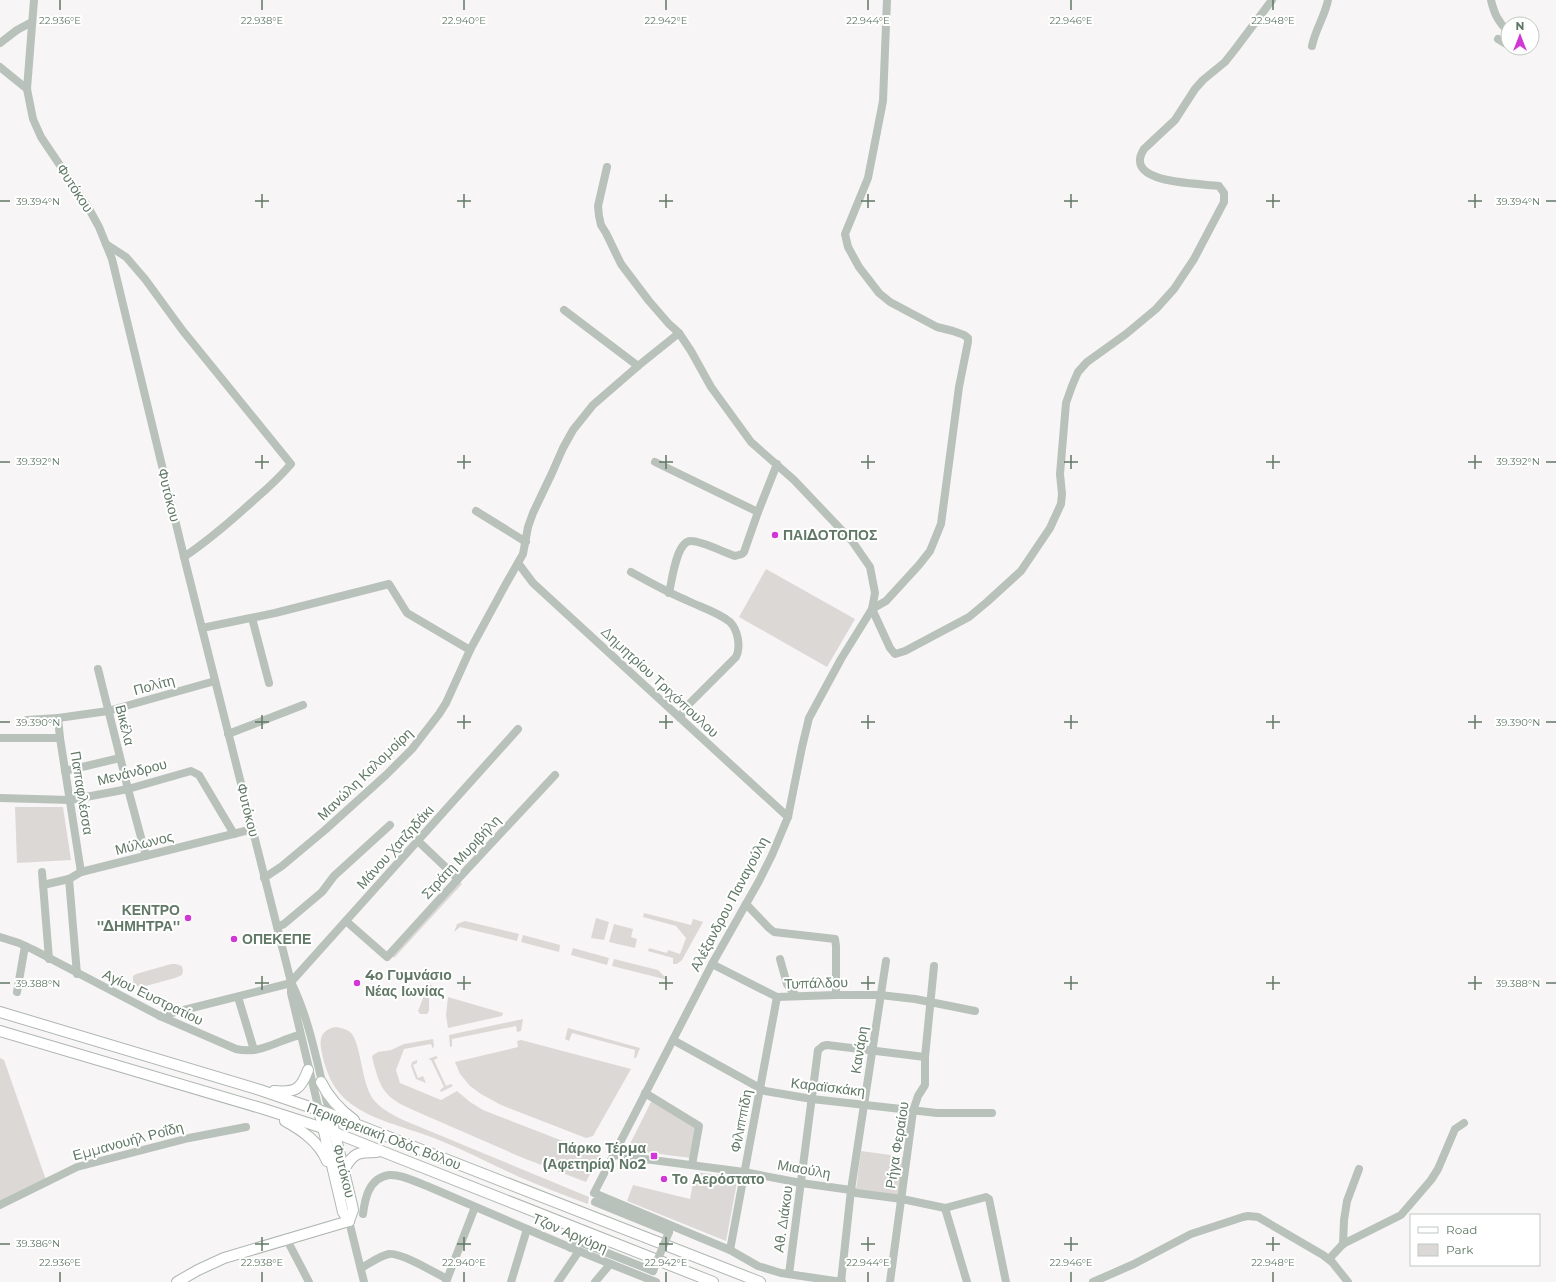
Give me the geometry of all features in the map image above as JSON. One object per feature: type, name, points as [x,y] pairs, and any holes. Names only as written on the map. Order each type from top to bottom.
[{"type":"main road","name":"Περιφερειακή Οδός Βόλου","points":[[0,1012],[260,1090],[319,1110],[760,1282]]},
{"type":"main road","name":"Περιφερειακή Οδός Βόλου","points":[[0,1031],[264,1109],[323,1128],[713,1282]]},
{"type":"main road","points":[[260,1090],[284,1092],[295,1090],[304,1083],[308,1070]]},
{"type":"main road","points":[[321,1082],[334,1102],[362,1126]]},
{"type":"main road","points":[[264,1109],[301,1130],[313,1139],[324,1155],[336,1184]]},
{"type":"main road","name":"Φυτόκου","points":[[319,1110],[342,1212],[349,1221]]},
{"type":"main road","name":"Φυτόκου","points":[[330,1114],[353,1210],[349,1221]]},
{"type":"main road","points":[[344,1170],[349,1160],[357,1153],[385,1152]]},
{"type":"main road","points":[[177,1282],[224,1258],[286,1238],[349,1221]]},
{"type":"street","points":[[887,0],[883,101],[868,178],[845,234],[848,247],[858,267],[878,293],[890,302],[937,327],[953,331],[968,338],[959,387],[944,511],[938,531],[930,551],[919,565],[886,601],[872,609],[890,648],[895,654],[905,651],[969,616],[987,602],[1021,571],[1050,528],[1061,504],[1062,494],[1060,474],[1066,402],[1078,372],[1087,362],[1126,334],[1156,309],[1171,293],[1185,276],[1224,202],[1224,193],[1219,186],[1166,180],[1155,177],[1146,172],[1140,164],[1141,154],[1144,149],[1175,120],[1195,89],[1203,80],[1225,62],[1272,0]]},
{"type":"street","points":[[1312,46],[1313,39],[1324,14],[1328,0]]},
{"type":"street","points":[[1492,0],[1494,11],[1500,22]]},
{"type":"street","name":"Φυτόκου","points":[[35,2],[27,89],[30,109],[36,129],[88,207],[106,244],[119,281],[140,377],[184,557],[291,983],[291,993],[300,1035],[319,1110]]},
{"type":"street","points":[[0,43],[17,30],[32,22]]},
{"type":"street","points":[[0,67],[27,89]]},
{"type":"street","name":"Αλέξανδρου Παναγούλη","points":[[607,167],[598,206],[599,216],[601,225],[621,264],[649,301],[679,333],[711,386],[751,442],[794,480],[852,541],[870,567],[874,584],[875,598],[872,609],[841,659],[809,718],[788,817],[769,862],[712,964],[594,1193],[730,1250]]},
{"type":"street","points":[[106,244],[126,257],[146,279],[188,337],[292,464],[282,475],[210,539],[184,557]]},
{"type":"street","points":[[564,310],[638,366]]},
{"type":"street","name":"Μανώλη Καλομοίρη","points":[[264,878],[282,866],[325,830],[386,775],[412,749],[446,703],[470,650],[524,552],[528,527],[533,513],[573,430],[593,405],[679,333]]},
{"type":"street","points":[[655,462],[758,512]]},
{"type":"street","points":[[669,592],[679,552],[684,543],[690,541],[695,542],[735,556],[742,554],[777,464]]},
{"type":"street","points":[[476,511],[526,542]]},
{"type":"street","name":"Δημητρίου Τριχόπουλου","points":[[518,563],[533,583],[788,817]]},
{"type":"street","points":[[631,572],[718,615],[731,624],[738,639],[739,648],[736,657],[685,708],[680,718]]},
{"type":"street","points":[[202,628],[252,618],[389,584],[407,613],[470,650]]},
{"type":"street","points":[[252,618],[269,684]]},
{"type":"street","name":"Βικέλα","points":[[98,669],[146,856]]},
{"type":"street","name":"Πολίτη","points":[[27,720],[58,718],[108,711],[215,681]]},
{"type":"street","points":[[228,734],[303,705]]},
{"type":"street","name":"Παπαφλέσσα","points":[[58,718],[81,872]]},
{"type":"street","name":"Μάνου Χατζηδάκι","points":[[291,983],[518,729]]},
{"type":"street","points":[[0,738],[60,738]]},
{"type":"street","points":[[65,771],[120,758]]},
{"type":"street","name":"Μενάνδρου","points":[[0,798],[70,800],[128,789],[187,771],[196,772],[234,834]]},
{"type":"street","name":"Στράτη Μυριβήλη","points":[[346,921],[387,957],[555,775]]},
{"type":"street","points":[[277,927],[284,924],[322,892],[334,876],[390,825]]},
{"type":"street","name":"Μύλωνος","points":[[43,885],[69,879],[81,872],[253,829]]},
{"type":"street","points":[[418,841],[458,879]]},
{"type":"street","points":[[42,872],[49,959]]},
{"type":"street","points":[[69,879],[77,974]]},
{"type":"street","points":[[746,904],[768,928],[774,932],[835,939],[836,995]]},
{"type":"street","name":"Αγίου Ευστρατίου","points":[[0,937],[25,946],[160,1016],[230,1047],[241,1050],[254,1050],[268,1047],[300,1035]]},
{"type":"street","points":[[17,992],[25,946]]},
{"type":"street","points":[[780,959],[787,984],[796,996]]},
{"type":"street","name":"Κανάρη","points":[[842,1282],[851,1190],[886,961]]},
{"type":"street","name":"Τυπάλδου","points":[[712,964],[777,997],[880,995],[930,1002],[975,1012]]},
{"type":"street","name":"Ρήγα Φεραίου","points":[[890,1282],[913,1111],[918,1096],[925,1086],[925,1057],[934,966]]},
{"type":"street","points":[[160,1016],[291,983]]},
{"type":"street","name":"Φυτόκου","points":[[291,983],[296,991],[308,1028],[330,1114]]},
{"type":"street","points":[[238,997],[254,1050]]},
{"type":"street","name":"Φιλιππίδη","points":[[730,1250],[777,997]]},
{"type":"street","name":"Καραϊσκάκη","points":[[673,1040],[760,1089],[777,1093],[913,1111],[946,1114],[992,1113]]},
{"type":"street","name":"Αθ. Διάκου","points":[[789,1274],[802,1183],[818,1050],[827,1045],[873,1050]]},
{"type":"street","points":[[873,1050],[925,1057]]},
{"type":"street","points":[[645,1093],[699,1126],[692,1165]]},
{"type":"street","points":[[1329,1259],[1343,1244],[1392,1220],[1401,1215],[1410,1207],[1438,1169],[1455,1129],[1464,1122]]},
{"type":"street","name":"Εμμανουήλ Ροΐδη","points":[[0,1205],[66,1172],[88,1163],[189,1138],[246,1127]]},
{"type":"street","name":"Μιαούλη","points":[[614,1155],[744,1172],[802,1183],[851,1190],[856,1193],[902,1199],[945,1208],[984,1196],[988,1198],[1006,1282]]},
{"type":"street","points":[[1343,1244],[1344,1220],[1347,1201],[1359,1169]]},
{"type":"street","name":"Τζον Αργύρη","points":[[363,1214],[367,1192],[377,1180],[388,1175],[404,1178],[656,1282]]},
{"type":"street","points":[[571,1248],[572,1241],[577,1241],[653,1271],[668,1232],[595,1202]]},
{"type":"street","points":[[361,1268],[386,1255],[394,1254],[403,1256],[446,1280],[475,1207]]},
{"type":"street","points":[[945,1208],[967,1282]]},
{"type":"street","points":[[1093,1282],[1134,1264],[1191,1234],[1248,1216],[1258,1217],[1329,1259],[1348,1282]]},
{"type":"street","name":"Φυτόκου","points":[[349,1221],[364,1282]]},
{"type":"street","points":[[511,1282],[527,1229]]},
{"type":"street","points":[[286,1238],[309,1282]]},
{"type":"street","points":[[730,1250],[758,1266],[772,1271],[842,1282]]},
{"type":"street","points":[[558,1282],[579,1251]]},
{"type":"street","points":[[594,1282],[610,1264]]},
{"type":"green space","points":[[766,569],[855,619],[827,667],[739,617]]},
{"type":"green space","points":[[15,807],[63,807],[71,860],[17,863]]},
{"type":"green space","points":[[460,882],[462,884],[394,958],[392,956]]},
{"type":"green space","points":[[644,913],[691,925],[693,919],[703,922],[682,960],[677,964],[673,964],[673,958],[648,951],[649,948],[667,953],[668,950],[680,954],[686,938],[676,926],[643,917]]},
{"type":"green space","points":[[596,918],[609,922],[604,940],[591,938]]},
{"type":"green space","points":[[465,921],[519,934],[517,941],[460,927],[454,932],[457,924]]},
{"type":"green space","points":[[614,924],[633,929],[631,937],[637,939],[635,948],[609,942]]},
{"type":"green space","points":[[523,935],[560,945],[559,952],[521,942]]},
{"type":"green space","points":[[573,948],[609,958],[607,965],[571,955]]},
{"type":"green space","points":[[614,959],[658,970],[668,980],[612,966]]},
{"type":"green space","points":[[171,964],[182,966],[182,975],[142,987],[137,986],[133,982],[133,976],[136,974]]},
{"type":"green space","points":[[429,983],[432,986],[429,995],[429,1011],[427,1014],[420,1014],[418,1011]]},
{"type":"green space","points":[[448,997],[503,1013],[502,1016],[448,1028],[446,1015]]},
{"type":"green space","points":[[523,1019],[521,1031],[517,1032],[516,1026],[452,1039],[452,1046],[450,1047],[449,1035]]},
{"type":"green space","points":[[336,1027],[350,1032],[354,1037],[369,1092],[376,1103],[390,1113],[403,1120],[589,1197],[588,1204],[517,1176],[444,1142],[376,1118],[345,1099],[332,1082],[322,1055],[321,1040],[323,1034],[328,1029]]},
{"type":"green space","points":[[568,1028],[640,1048],[636,1058],[634,1058],[635,1050],[572,1033],[569,1041],[565,1039]]},
{"type":"green space","points":[[433,1039],[433,1049],[431,1044],[404,1049],[396,1070],[400,1083],[441,1100],[457,1091],[470,1102],[483,1110],[586,1150],[601,1146],[603,1148],[586,1182],[523,1158],[413,1110],[395,1101],[389,1096],[384,1090],[378,1077],[372,1057],[373,1055],[378,1052],[391,1050],[404,1044]]},
{"type":"green space","points":[[521,1040],[631,1069],[593,1136],[586,1138],[501,1105],[470,1086],[460,1074],[455,1062],[518,1047],[517,1041]]},
{"type":"green space","points":[[436,1056],[438,1058],[434,1060],[446,1086],[451,1084],[453,1086],[441,1092],[440,1090],[444,1087],[431,1060],[428,1059]]},
{"type":"green space","points":[[0,1058],[4,1060],[46,1180],[0,1204]]},
{"type":"green space","points":[[417,1060],[417,1063],[413,1065],[418,1078],[423,1076],[426,1083],[416,1079],[411,1066],[412,1062]]},
{"type":"green space","points":[[652,1100],[697,1127],[691,1158],[627,1150]]},
{"type":"green space","points":[[861,1151],[905,1157],[900,1196],[856,1190]]},
{"type":"green space","points":[[695,1172],[738,1177],[726,1241],[627,1201],[633,1185],[690,1199]]},
{"type":"place","name":"ΠΑΙΔΟΤΟΠΟΣ","points":[[775,535]]},
{"type":"place","name":"ΚΕΝΤΡΟ ''ΔΗΜΗΤΡΑ''","points":[[188,918]]},
{"type":"place","name":"ΟΠΕΚΕΠΕ","points":[[234,939]]},
{"type":"place","name":"4ο Γυμνάσιο Νέας Ιωνίας","points":[[357,983]]},
{"type":"place","name":"Πάρκο Τέρμα (Αφετηρία) Νο2","points":[[654,1156]]},
{"type":"place","name":"Το Αερόστατο","points":[[664,1179]]}]
